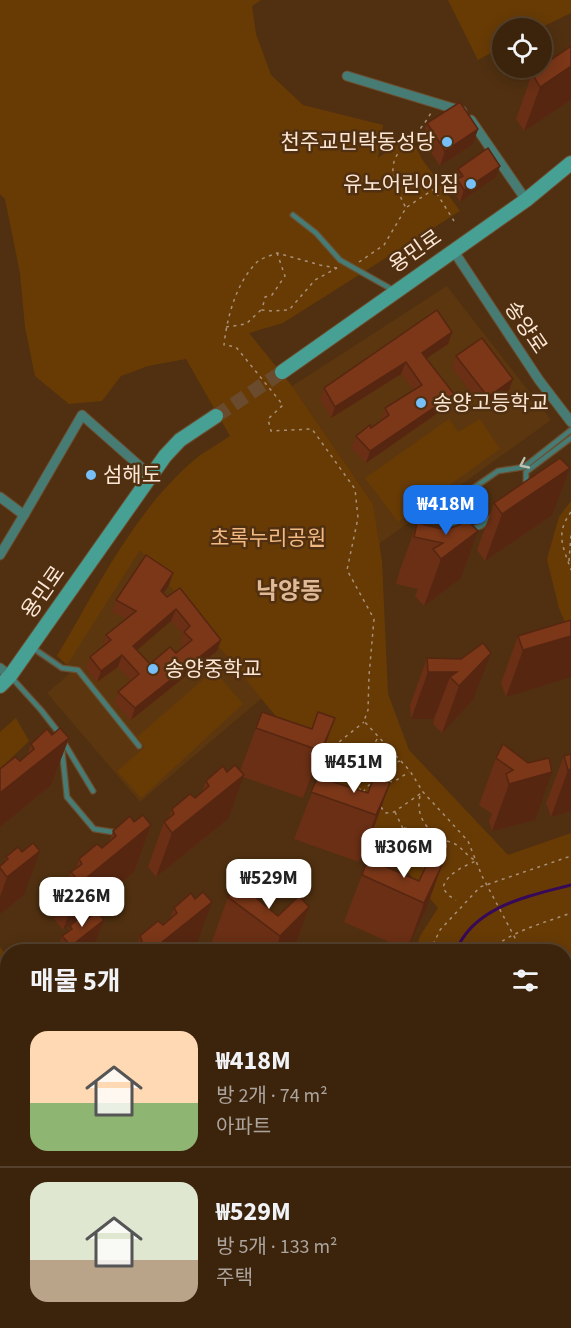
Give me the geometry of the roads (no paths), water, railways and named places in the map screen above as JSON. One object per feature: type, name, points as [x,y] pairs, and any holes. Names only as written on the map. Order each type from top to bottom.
[{"type":"street","points":[[347,76],[466,112],[526,200]]},
{"type":"street","name":"용민로","points":[[282,372],[526,200],[571,163]]},
{"type":"street","name":"송양로","points":[[453,250],[539,380],[571,422]]},
{"type":"street","points":[[0,555],[82,415],[151,476]]},
{"type":"street","name":"용민로","points":[[0,686],[5,672],[31,646],[165,456],[180,440],[216,416]]},
{"type":"street","points":[[0,497],[24,515]]},
{"type":"lane","points":[[293,214],[316,233],[340,260],[395,291]]},
{"type":"lane","points":[[499,511],[481,526],[465,531],[448,520],[446,507],[498,471],[524,467],[571,430]]},
{"type":"lane","points":[[526,488],[526,472],[571,438]]},
{"type":"lane","points":[[31,646],[62,668],[78,670],[139,746]]},
{"type":"lane","points":[[5,672],[41,710],[60,736],[93,791]]},
{"type":"lane","points":[[60,736],[67,797],[94,830],[123,833]]},
{"type":"waterway","points":[[460,944],[476,923],[504,905],[571,885]]},
{"type":"tunnel","points":[[216,416],[282,372]]},
{"type":"place","name":"천주교민락동성당","points":[[447,142]]},
{"type":"place","name":"유노어린이집","points":[[471,184]]},
{"type":"place","name":"송양고등학교","points":[[421,403]]},
{"type":"place","name":"섬해도","points":[[91,475]]},
{"type":"place","name":"송양중학교","points":[[153,669]]},
{"type":"district","name":"낙양동","points":[[289,591]]},
{"type":"park label","name":"초록누리공원","points":[[268,538]]}]
